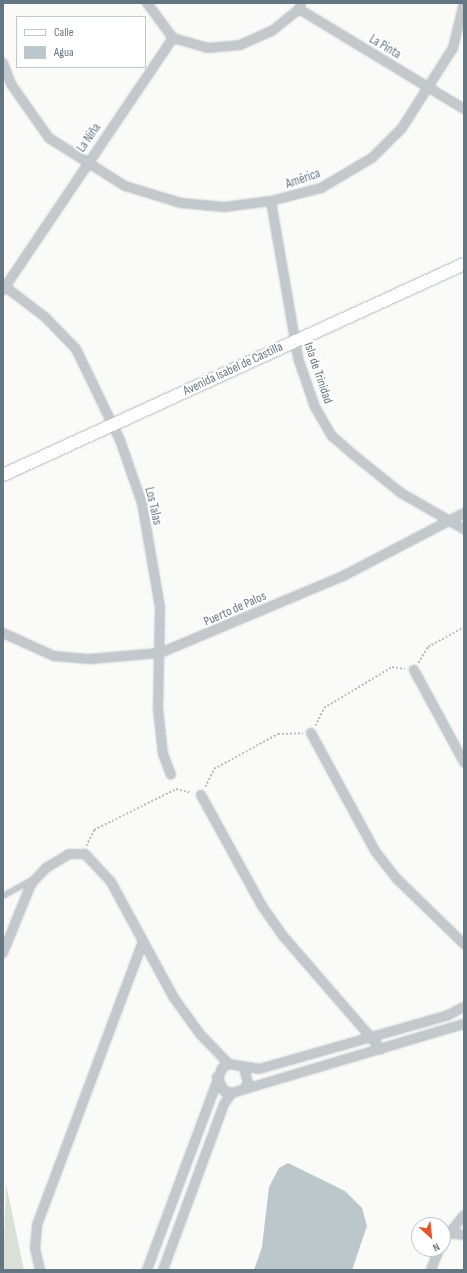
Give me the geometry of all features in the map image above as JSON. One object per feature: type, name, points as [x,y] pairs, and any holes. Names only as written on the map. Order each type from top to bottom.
[{"type":"street","points":[[147,3],[173,38],[207,48],[240,45],[272,31],[300,6]]},
{"type":"street","name":"América","points":[[3,63],[11,84],[49,138],[86,163],[125,186],[181,203],[224,207],[271,201],[321,188],[372,158],[402,128],[430,88],[453,48],[464,3]]},
{"type":"street","name":"La Pinta","points":[[300,6],[464,109]]},
{"type":"street","name":"La Niña","points":[[4,287],[86,163],[173,38]]},
{"type":"street","name":"Isla de Trinidad","points":[[271,201],[294,341],[315,407],[332,436],[401,493],[464,529]]},
{"type":"street","name":"Avenida Isabel de Castilla","points":[[3,475],[464,264]]},
{"type":"street","name":"Los Talas","points":[[4,287],[45,317],[76,349],[113,425],[142,503],[160,607],[158,709],[163,754],[170,775]]},
{"type":"street","name":"Puerto de Palos","points":[[3,633],[54,656],[90,659],[160,653],[343,576],[464,513]]},
{"type":"street","points":[[414,670],[464,762]]},
{"type":"street","points":[[311,733],[375,851],[398,880],[464,944]]},
{"type":"street","points":[[201,795],[262,906],[283,936],[381,1049]]},
{"type":"street","points":[[3,953],[31,884],[38,876],[69,854],[81,854],[98,865],[111,882],[142,944],[200,1034],[229,1064],[259,1070],[372,1038],[464,1007]]},
{"type":"street","points":[[40,1270],[35,1250],[37,1226],[142,944]]},
{"type":"street","points":[[216,1077],[224,1091],[232,1093],[464,1024]]},
{"type":"street","points":[[147,1270],[216,1077],[229,1064]]},
{"type":"street","points":[[244,1068],[248,1076],[244,1089]]},
{"type":"street","points":[[163,1270],[224,1104],[232,1093]]},
{"type":"street","points":[[451,1230],[464,1215]]},
{"type":"street","points":[[451,1233],[464,1235]]},
{"type":"street","points":[[431,1270],[436,1257]]},
{"type":"lane","points":[[3,896],[38,876]]},
{"type":"path","points":[[81,854],[94,830],[176,789],[201,795],[214,769],[278,734],[311,733],[324,708],[392,667],[414,670],[428,648],[464,627]]},
{"type":"shaded area","points":[[6,1184],[24,1270],[3,1270]]},
{"type":"water","points":[[288,1163],[345,1191],[362,1208],[367,1226],[352,1270],[254,1270],[262,1247],[269,1187],[279,1168]]}]
